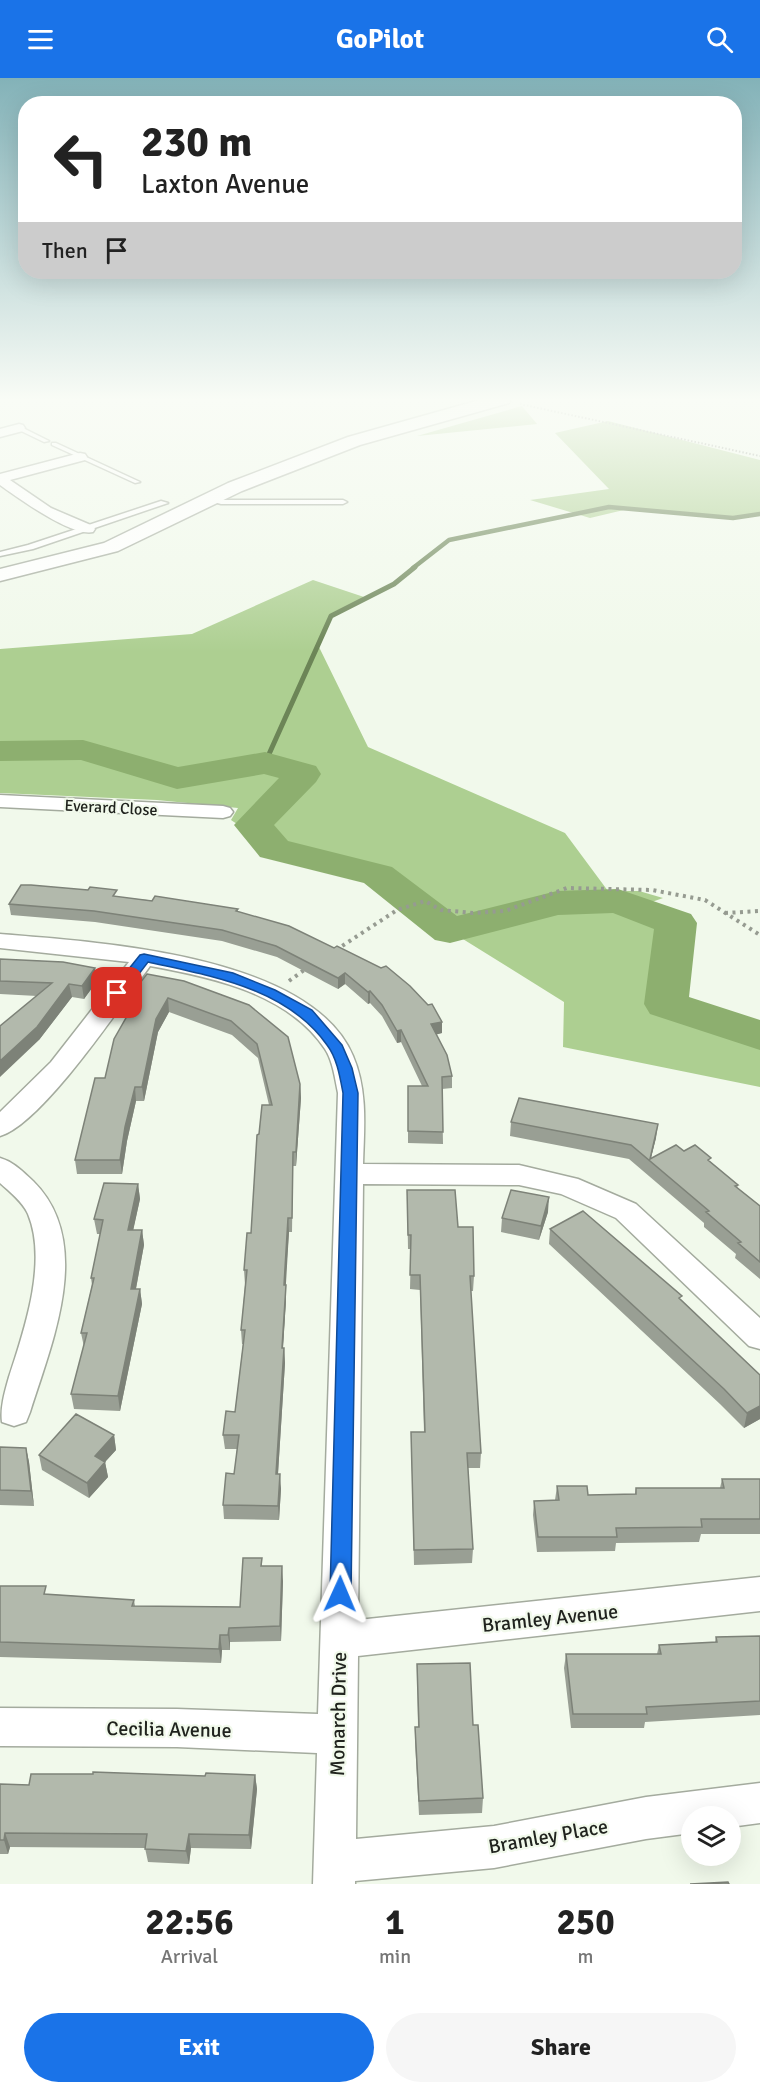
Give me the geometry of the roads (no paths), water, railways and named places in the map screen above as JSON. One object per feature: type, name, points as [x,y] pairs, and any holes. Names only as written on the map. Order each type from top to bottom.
[{"type":"main road","points":[[0,575],[111,547],[208,499],[245,483]]},
{"type":"street","points":[[6,483],[46,511],[88,529]]},
{"type":"street","name":"Everard Close","points":[[0,801],[223,812]]},
{"type":"street","name":"Monarch Drive","points":[[0,941],[144,958],[229,976],[270,993],[308,1013],[335,1045],[345,1068],[351,1093],[339,1734],[334,1873]]},
{"type":"street","points":[[0,1127],[21,1110],[60,1070],[144,958]]},
{"type":"street","points":[[0,1168],[12,1177],[43,1213],[51,1254],[44,1310],[14,1412]]},
{"type":"street","points":[[348,1174],[519,1175],[541,1178],[590,1193],[626,1211],[760,1337]]},
{"type":"street","name":"Bramley Avenue","points":[[339,1640],[760,1594]]},
{"type":"street","name":"Cecilia Avenue","points":[[0,1727],[177,1728],[339,1734]]},
{"type":"street","name":"Bramley Place","points":[[334,1873],[494,1847],[646,1818],[760,1803]]},
{"type":"lane","points":[[208,499],[221,502],[343,502]]},
{"type":"lane","points":[[0,554],[88,529],[164,503]]},
{"type":"waterway","points":[[413,568],[449,540],[609,507],[733,518],[760,514]]},
{"type":"waterway","points":[[265,763],[331,616],[394,584],[415,567]]},
{"type":"waterway","points":[[0,751],[83,750],[177,778],[265,763],[303,774],[253,825],[274,849],[378,875],[450,931],[557,903],[618,901],[676,923],[666,1004],[760,1036]]}]
